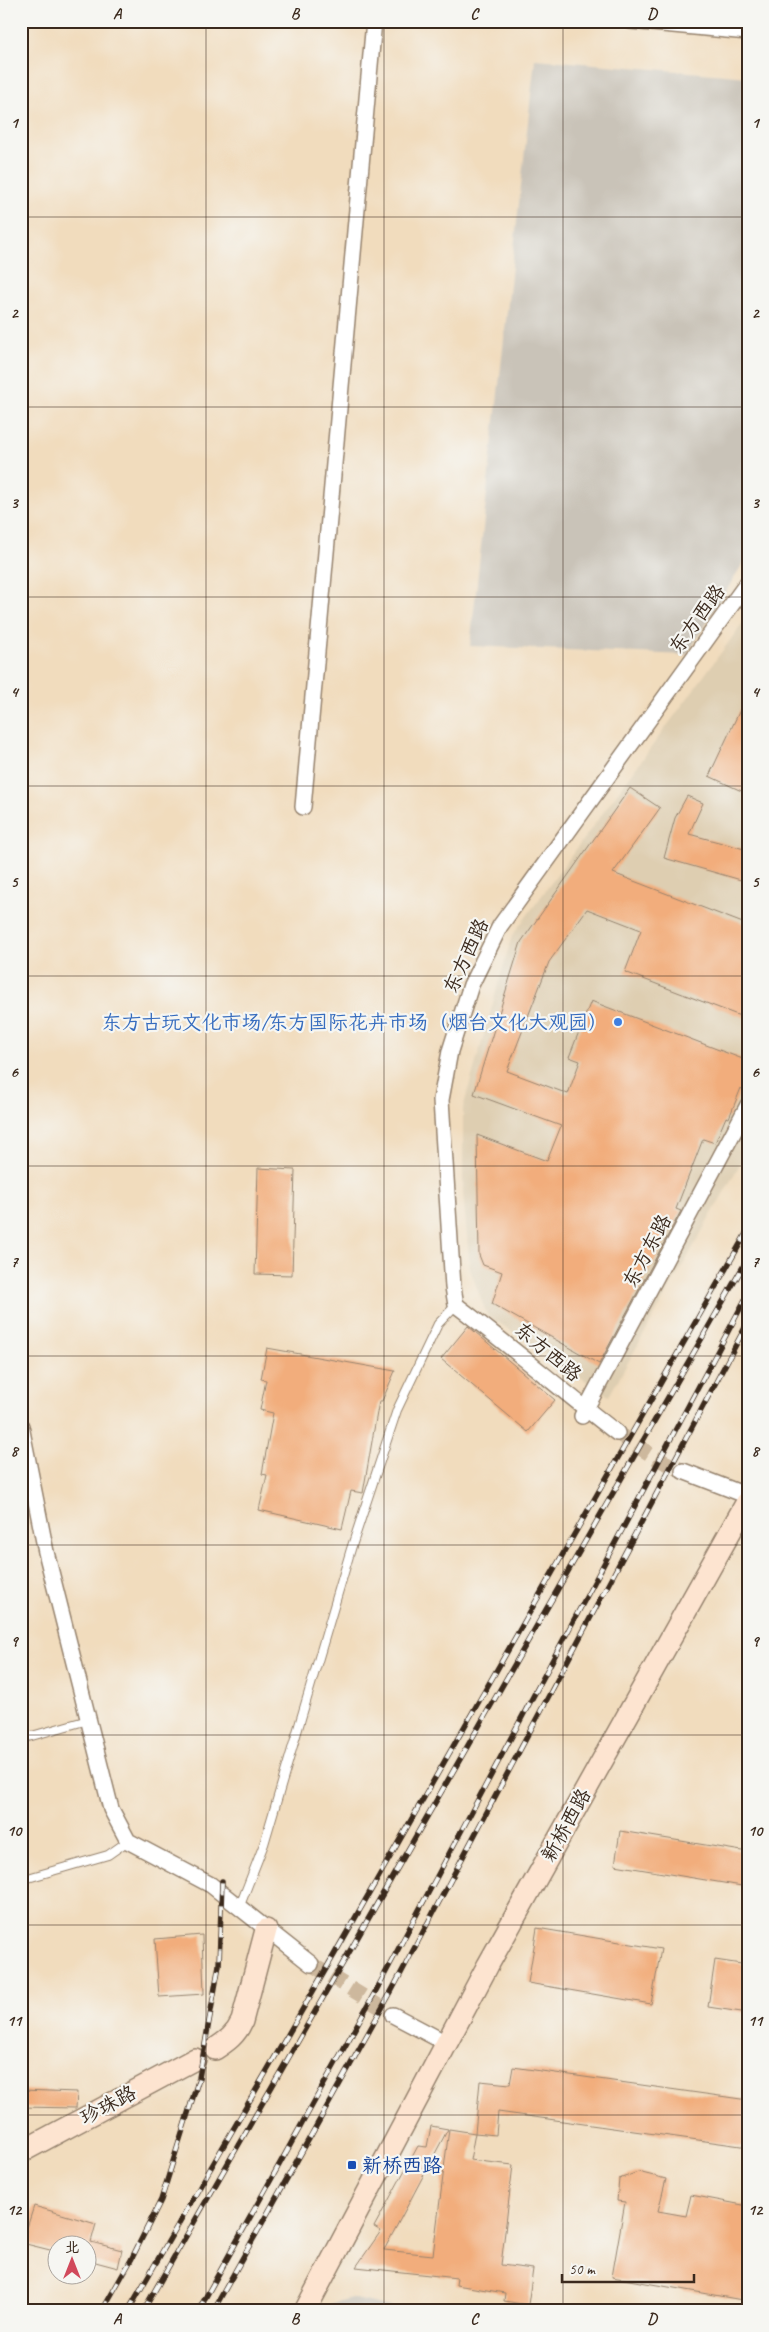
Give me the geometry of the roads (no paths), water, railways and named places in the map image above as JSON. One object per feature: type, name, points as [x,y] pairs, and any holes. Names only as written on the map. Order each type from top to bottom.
[{"type":"street","points":[[303,807],[374,21]]},
{"type":"street","points":[[630,21],[748,32]]},
{"type":"street","name":"东方西路","points":[[616,1433],[584,1413],[505,1341],[456,1305],[452,1287],[441,1100],[450,1051],[471,985],[500,926],[748,582]]},
{"type":"street","name":"东方东路","points":[[584,1413],[748,1104]]},
{"type":"street","points":[[21,1426],[46,1552],[110,1809],[128,1841],[196,1875],[311,1964]]},
{"type":"street","points":[[682,1471],[748,1496]]},
{"type":"street","name":"新桥西路","points":[[304,2311],[488,1965],[748,1500]]},
{"type":"street","points":[[215,2049],[228,2041],[238,2031],[242,2022],[266,1930]]},
{"type":"street","points":[[393,2015],[446,2043]]},
{"type":"street","name":"珍珠路","points":[[21,2152],[195,2059]]},
{"type":"lane","points":[[21,40],[24,21]]},
{"type":"lane","points":[[239,1908],[264,1844],[351,1549],[397,1410],[438,1324],[456,1305]]},
{"type":"lane","points":[[21,1739],[88,1720]]},
{"type":"lane","points":[[21,1880],[108,1855],[128,1841]]},
{"type":"tunnel","points":[[617,1433],[656,1458],[683,1471]]},
{"type":"tunnel","points":[[311,1964],[393,2015]]},
{"type":"railway","points":[[128,2311],[338,1948],[748,1230]]},
{"type":"railway","points":[[143,2311],[748,1258]]},
{"type":"railway","points":[[198,2311],[379,1985],[748,1294]]},
{"type":"railway","points":[[213,2311],[391,1992],[748,1322]]},
{"type":"railway","points":[[102,2311],[131,2260],[161,2200],[199,2078],[219,1965],[222,1881]]},
{"type":"place","name":"东方古玩文化市场/东方国际花卉市场（烟台文化大观园）","points":[[618,1022]]},
{"type":"place","name":"新桥西路","points":[[352,2165]]}]
